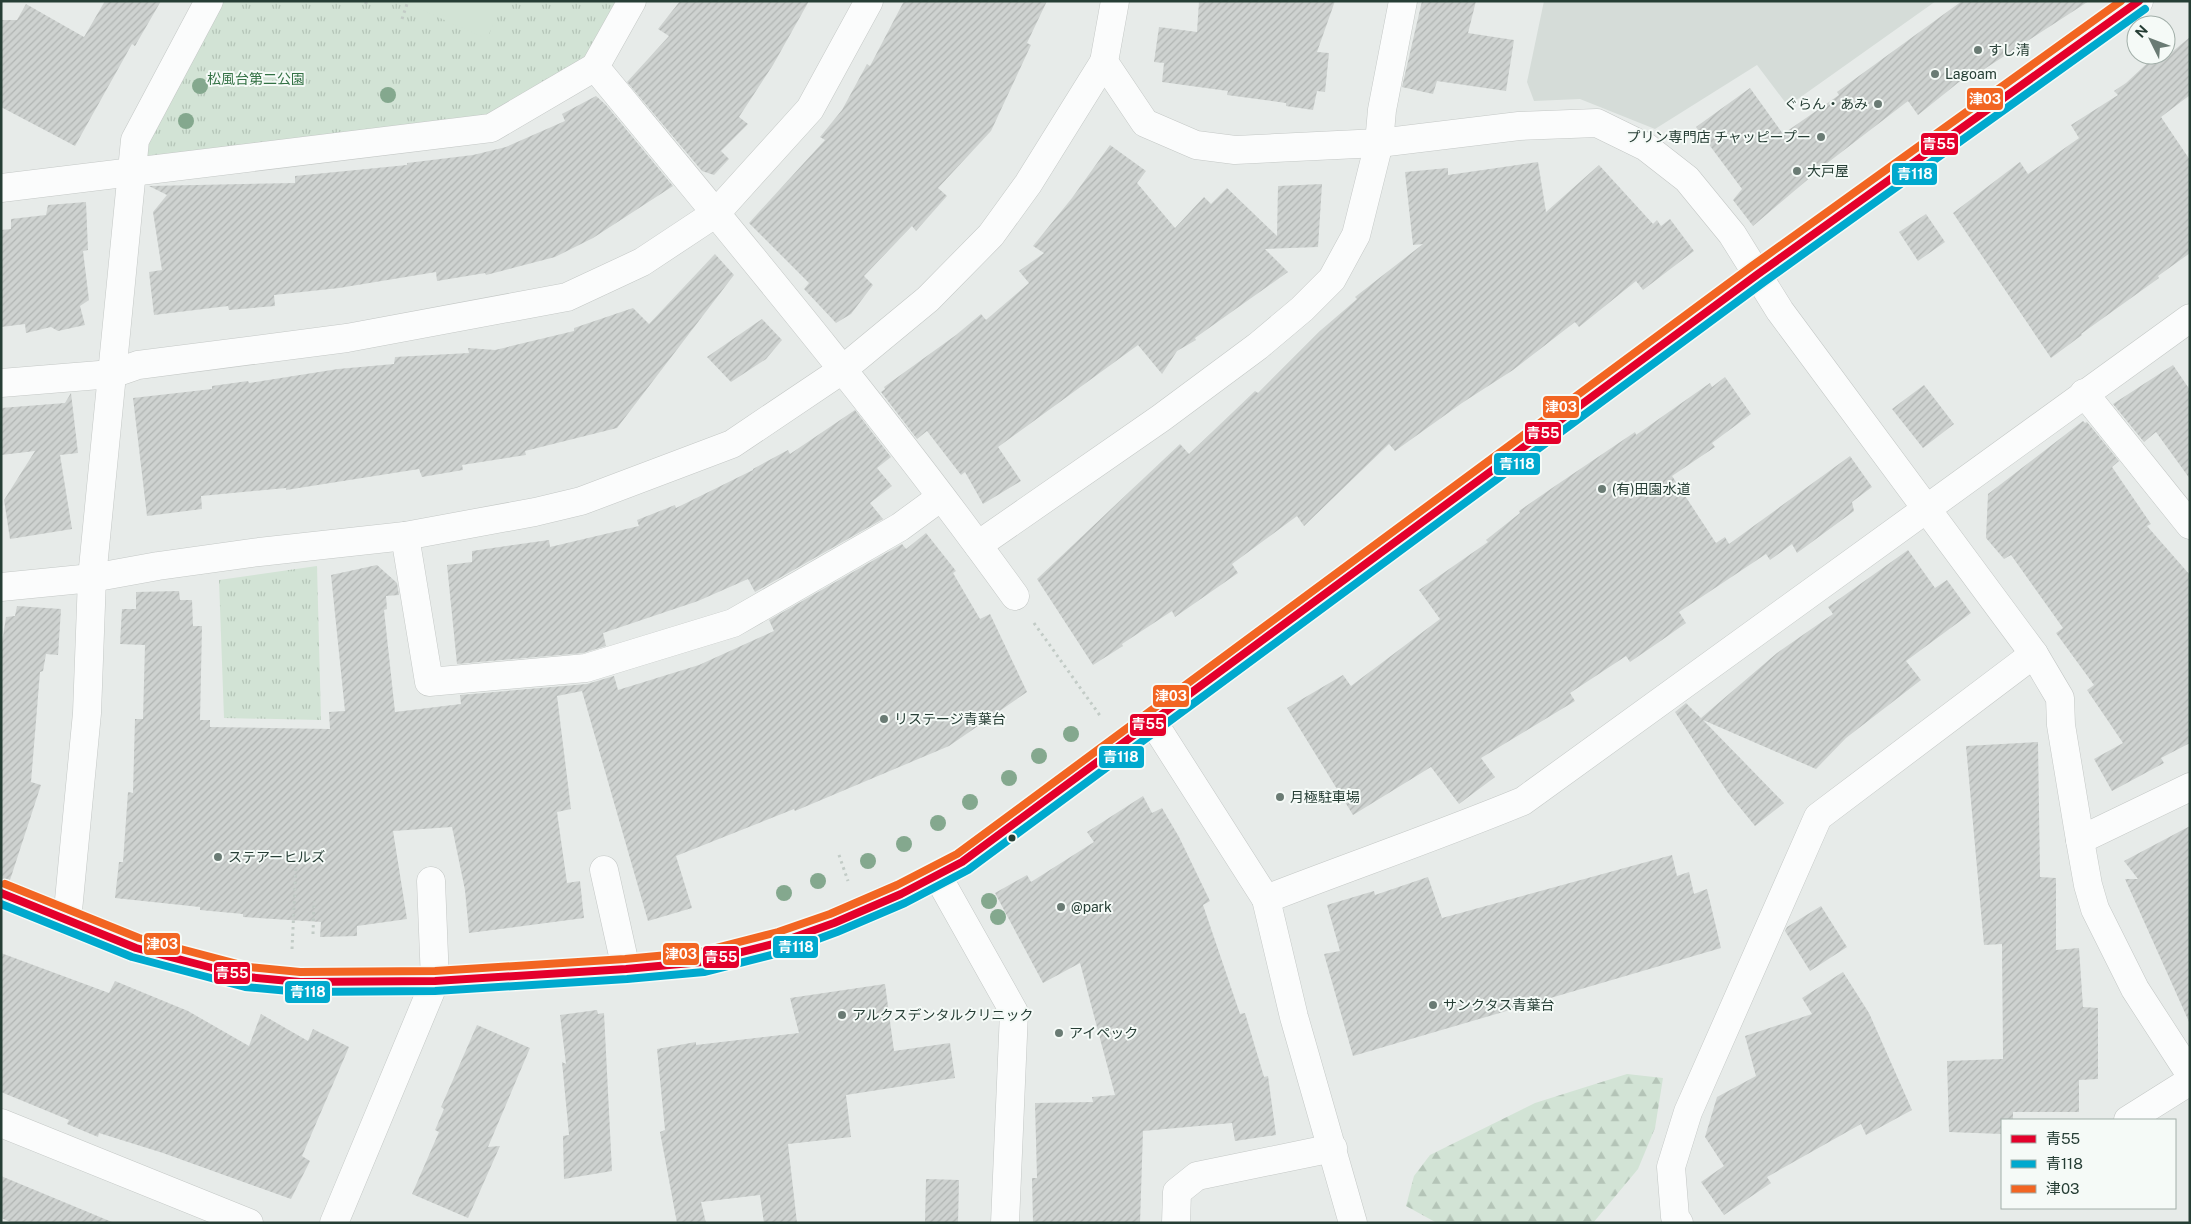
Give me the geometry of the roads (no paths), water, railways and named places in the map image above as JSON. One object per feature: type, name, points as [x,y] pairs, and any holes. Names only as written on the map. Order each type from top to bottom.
[{"type":"street","points":[[67,921],[86,713],[92,578],[135,140],[209,1]]},
{"type":"street","points":[[1,188],[491,128],[595,67],[632,1]]},
{"type":"street","points":[[1,383],[112,374],[138,365],[346,338],[568,297],[642,262],[716,213],[810,110],[869,1]]},
{"type":"street","points":[[1,587],[92,578],[158,566],[258,552],[406,536],[581,501],[732,444],[842,370],[928,298],[991,234],[1028,184],[1104,62],[1115,1]]},
{"type":"street","points":[[978,545],[1161,418],[1258,346],[1302,309],[1332,279],[1356,235],[1379,143],[1382,110],[1403,1]]},
{"type":"street","points":[[1,894],[136,948],[247,977],[300,982],[435,981],[626,969],[702,962],[781,942],[834,923],[962,862],[1758,274],[2139,1]]},
{"type":"street","points":[[1104,62],[1145,123],[1196,145],[1235,150],[1379,143],[1519,126],[1597,123],[1646,147],[1687,178],[1732,234],[1780,311],[1928,508],[2034,654],[2060,698],[2061,725],[2080,840],[2088,885],[2096,909],[2135,989],[2185,1057]]},
{"type":"street","points":[[595,67],[716,213],[842,370],[978,545],[1014,596]]},
{"type":"street","points":[[1266,899],[1409,844],[1463,826],[1523,801],[2190,318]]},
{"type":"street","points":[[2084,393],[2190,525]]},
{"type":"street","points":[[406,536],[429,682],[586,668],[733,623],[900,527],[941,497]]},
{"type":"street","points":[[1679,1223],[1676,1217],[1671,1167],[1688,1112],[1818,817],[2034,654]]},
{"type":"street","points":[[1153,722],[1266,899],[1294,1017],[1353,1223]]},
{"type":"street","points":[[2080,840],[2190,787]]},
{"type":"street","points":[[604,870],[626,969]]},
{"type":"street","points":[[937,875],[1014,1012],[1005,1223]]},
{"type":"street","points":[[334,1223],[435,981],[431,881]]},
{"type":"street","points":[[2130,1119],[2190,1081]]},
{"type":"street","points":[[1,1123],[249,1223]]},
{"type":"street","points":[[1176,1223],[1178,1192],[1197,1176],[1333,1148]]},
{"type":"place","name":"すし清","points":[[1978,50]]},
{"type":"place","name":"Lagoam","points":[[1935,74]]},
{"type":"place","name":"ぐらん・あみ","points":[[1878,104]]},
{"type":"place","name":"プリン専門店 チャッピープー","points":[[1821,137]]},
{"type":"place","name":"大戸屋","points":[[1797,171]]},
{"type":"place","name":"(有)田園水道","points":[[1602,489]]},
{"type":"place","name":"リステージ青葉台","points":[[884,719]]},
{"type":"place","name":"月極駐車場","points":[[1280,797]]},
{"type":"place","name":"ステアーヒルズ","points":[[218,857]]},
{"type":"place","name":"@park","points":[[1061,907]]},
{"type":"place","name":"サンクタス青葉台","points":[[1433,1005]]},
{"type":"place","name":"アルクスデンタルクリニック","points":[[842,1015]]},
{"type":"place","name":"アイペック","points":[[1059,1033]]},
{"type":"park label","name":"松風台第二公園","points":[[256,79]]}]
